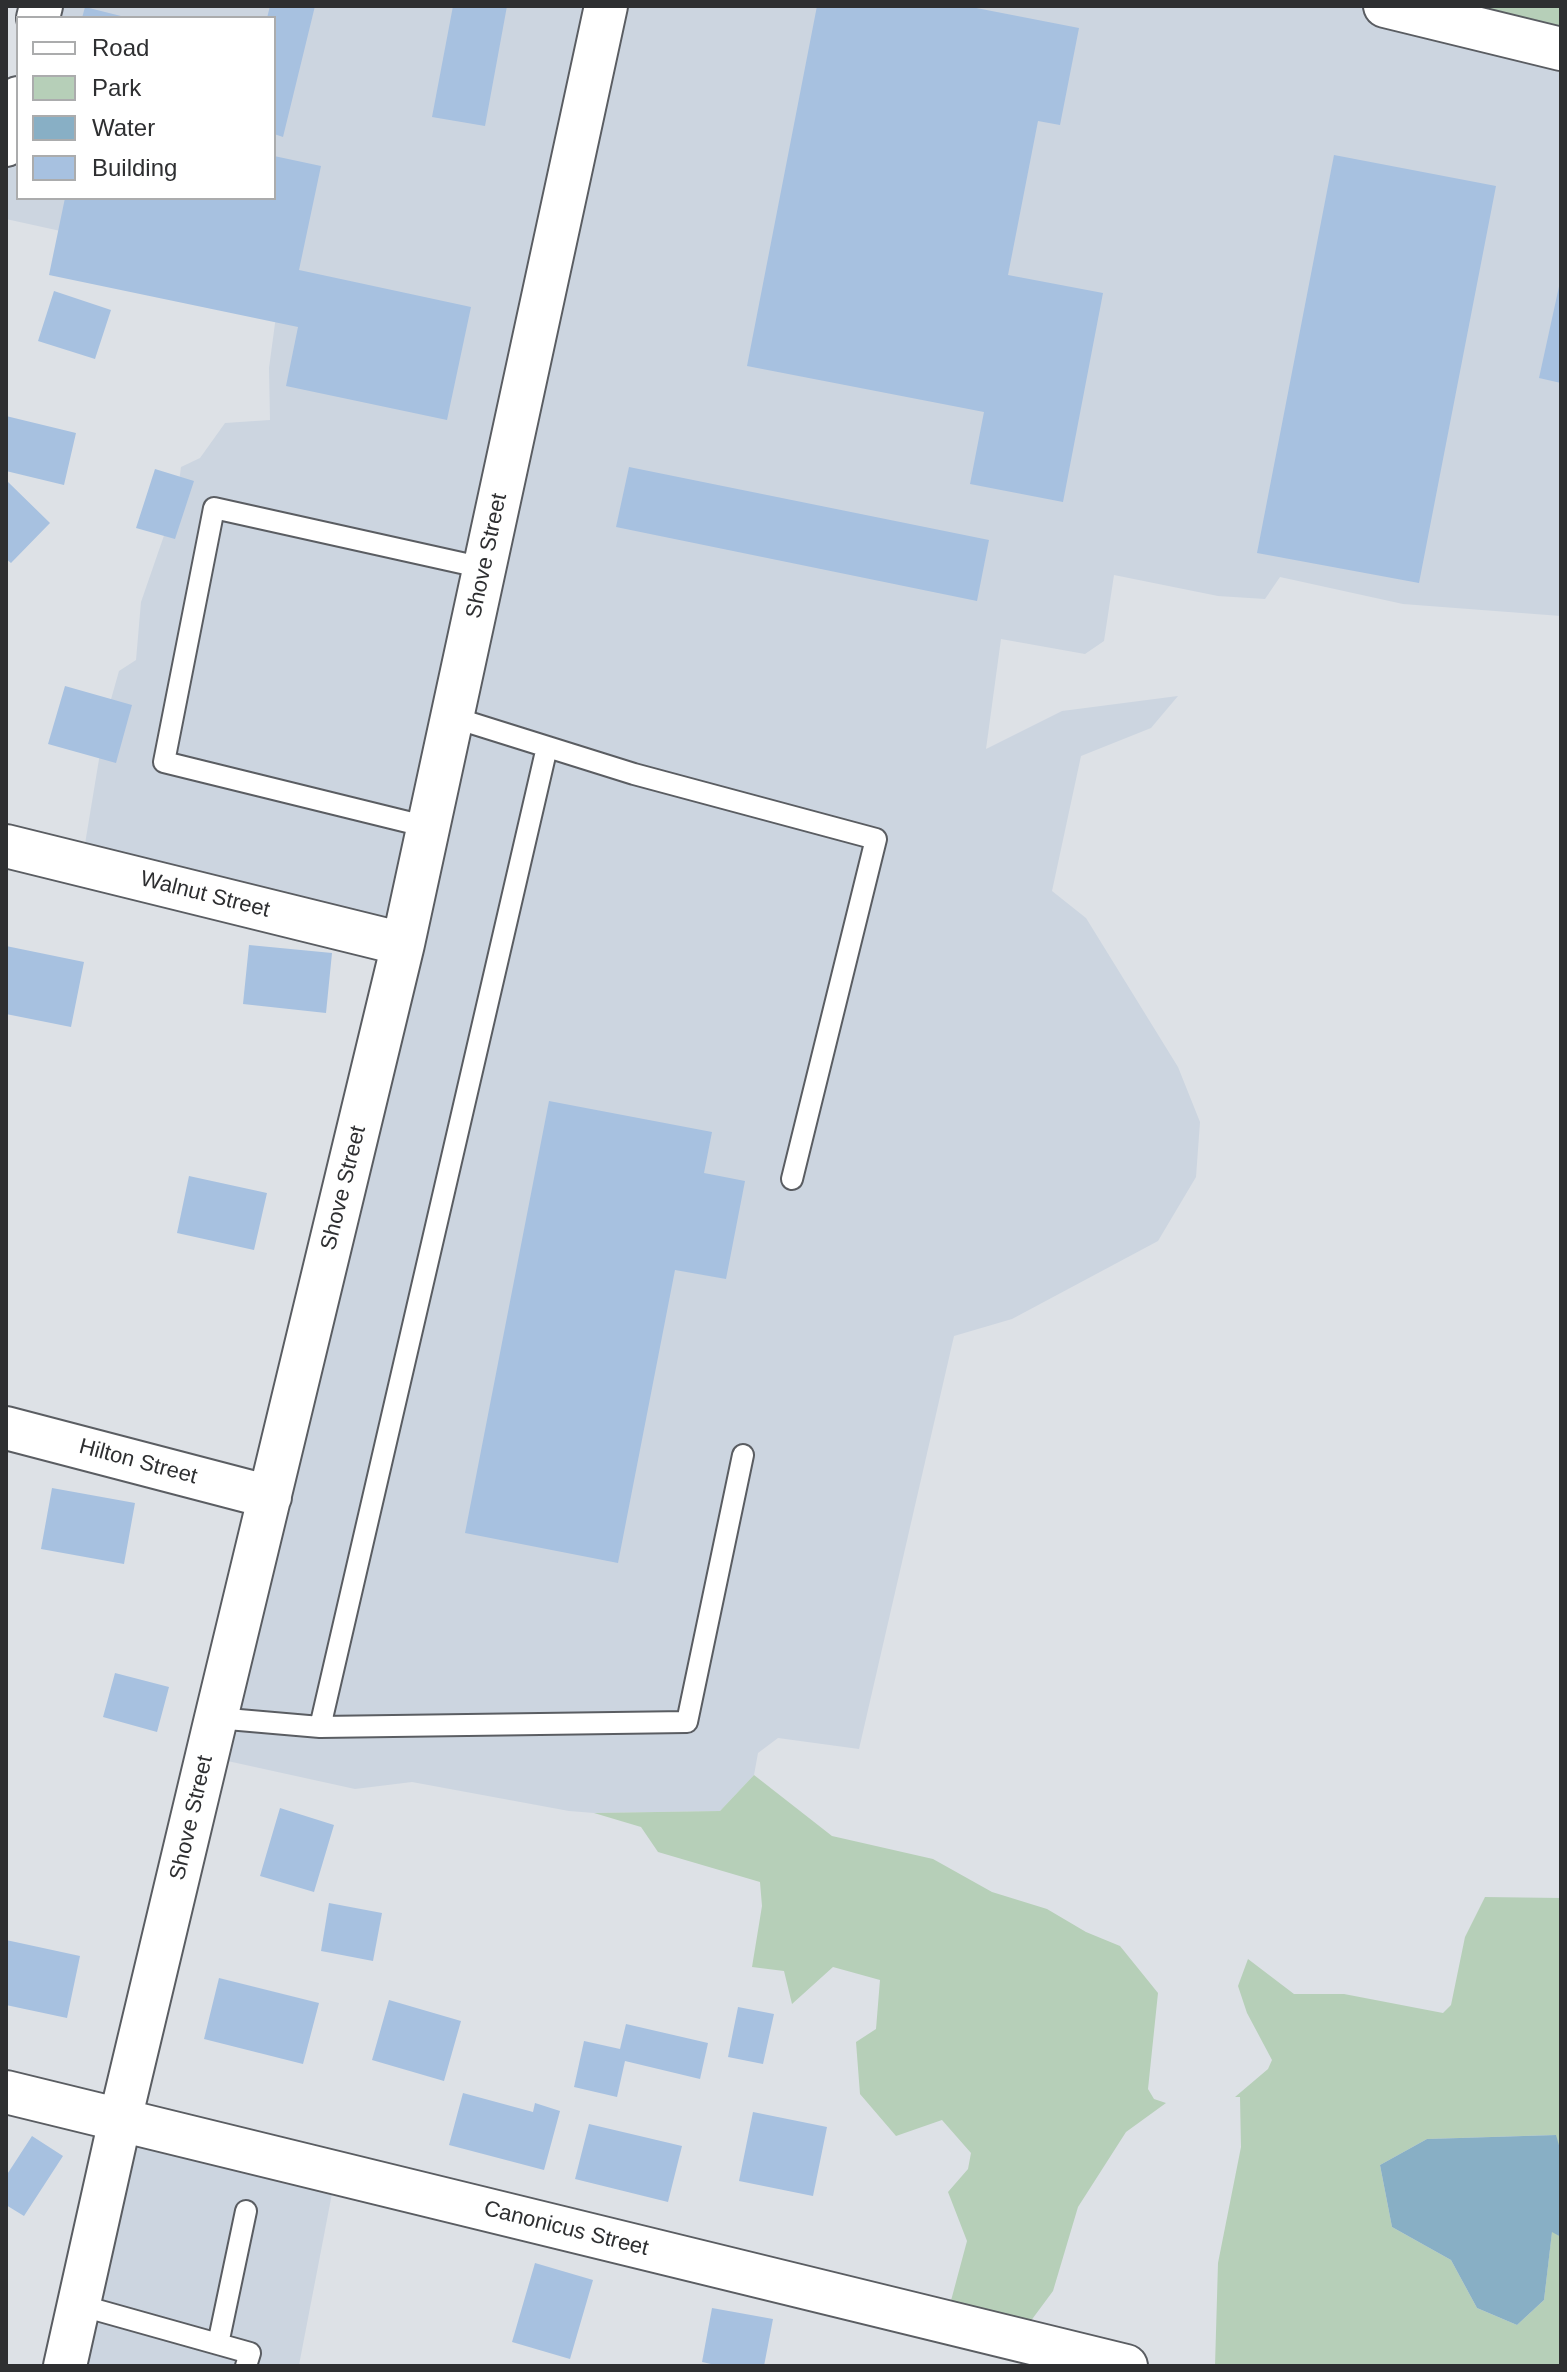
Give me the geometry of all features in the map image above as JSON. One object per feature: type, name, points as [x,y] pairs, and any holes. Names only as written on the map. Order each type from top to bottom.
[{"type":"street","name":"Shove Street","points":[[65,2366],[120,2120],[403,944],[606,6]]},
{"type":"street","points":[[1385,6],[1561,49]]},
{"type":"street","points":[[6,145],[16,106]]},
{"type":"street","name":"Walnut Street","points":[[6,846],[403,944]]},
{"type":"street","name":"Hilton Street","points":[[6,1428],[270,1497]]},
{"type":"street","name":"Canonicus Street","points":[[6,2092],[1126,2366]]},
{"type":"lane","points":[[428,827],[164,762],[214,508],[484,568]]},
{"type":"lane","points":[[452,717],[634,774],[876,839],[792,1179]]},
{"type":"lane","points":[[320,1727],[547,747]]},
{"type":"lane","points":[[216,1718],[320,1727],[687,1722],[743,1455]]},
{"type":"lane","points":[[218,2344],[246,2211]]},
{"type":"lane","points":[[79,2305],[250,2353],[246,2366]]},
{"type":"shaded area","points":[[40,6],[1404,6],[1561,42],[1561,616],[1403,604],[1280,577],[1265,599],[1218,596],[1114,575],[1104,641],[1085,654],[1001,639],[986,749],[1062,711],[1178,696],[1151,728],[1081,756],[1052,891],[1086,918],[1178,1067],[1200,1122],[1196,1177],[1158,1241],[1012,1319],[954,1336],[859,1749],[778,1738],[758,1753],[754,1775],[720,1811],[569,1811],[412,1782],[355,1789],[223,1760],[399,965],[83,856],[106,717],[119,671],[136,660],[141,602],[177,498],[181,467],[200,458],[225,423],[270,420],[269,368],[276,316],[233,269],[6,219],[6,127],[16,91],[16,200],[276,200],[276,16],[37,16]]},
{"type":"shaded area","points":[[117,2133],[335,2178],[301,2366],[64,2366]]},
{"type":"green space","points":[[1404,6],[1561,6],[1561,42]]},
{"type":"green space","points":[[754,1775],[832,1836],[933,1859],[992,1892],[1047,1909],[1086,1932],[1120,1946],[1158,1993],[1148,2089],[1154,2099],[1166,2103],[1126,2132],[1078,2207],[1053,2291],[1013,2345],[945,2323],[967,2241],[948,2192],[968,2169],[971,2153],[942,2120],[896,2136],[860,2094],[856,2042],[876,2029],[880,1980],[833,1967],[792,2004],[784,1971],[752,1967],[762,1906],[760,1882],[658,1852],[641,1827],[594,1813],[720,1811]]},
{"type":"green space","points":[[1485,1897],[1561,1898],[1561,2152],[1555,2135],[1427,2139],[1380,2165],[1392,2227],[1451,2260],[1477,2308],[1517,2325],[1544,2300],[1552,2231],[1561,2237],[1561,2366],[1215,2366],[1218,2263],[1241,2147],[1240,2097],[1235,2097],[1268,2069],[1272,2060],[1247,2013],[1238,1986],[1248,1959],[1294,1994],[1344,1994],[1443,2013],[1451,2005],[1465,1937]]},
{"type":"water","points":[[1556,2135],[1561,2152],[1561,2237],[1552,2232],[1544,2300],[1517,2325],[1477,2308],[1451,2260],[1392,2227],[1380,2165],[1427,2139]]},
{"type":"building","points":[[270,6],[315,6],[283,137],[276,135],[276,16],[268,16]]},
{"type":"building","points":[[453,6],[507,6],[485,126],[432,117]]},
{"type":"building","points":[[817,6],[966,6],[1079,28],[1060,125],[1038,121],[1008,275],[1103,293],[1063,502],[970,484],[984,412],[747,366]]},
{"type":"building","points":[[85,7],[121,16],[83,16]]},
{"type":"building","points":[[1334,155],[1496,186],[1419,583],[1257,553]]},
{"type":"building","points":[[276,156],[321,166],[299,270],[471,307],[447,420],[286,386],[298,327],[49,275],[65,200],[276,200]]},
{"type":"building","points":[[1561,282],[1561,383],[1539,378]]},
{"type":"building","points":[[54,291],[111,310],[95,359],[38,341]]},
{"type":"building","points":[[6,416],[76,433],[64,485],[6,471]]},
{"type":"building","points":[[629,467],[989,540],[977,601],[616,527]]},
{"type":"building","points":[[155,469],[194,481],[175,539],[136,528]]},
{"type":"building","points":[[6,480],[50,523],[11,563],[6,559]]},
{"type":"building","points":[[65,686],[132,705],[116,763],[48,744]]},
{"type":"building","points":[[249,945],[332,953],[326,1013],[243,1004]]},
{"type":"building","points":[[6,946],[84,962],[71,1027],[6,1014]]},
{"type":"building","points":[[549,1101],[712,1132],[704,1173],[745,1181],[726,1279],[675,1270],[618,1563],[465,1533]]},
{"type":"building","points":[[189,1176],[267,1193],[254,1250],[177,1233]]},
{"type":"building","points":[[52,1488],[135,1503],[124,1564],[41,1549]]},
{"type":"building","points":[[115,1673],[169,1687],[157,1732],[103,1717]]},
{"type":"building","points":[[280,1808],[334,1825],[314,1892],[260,1876]]},
{"type":"building","points":[[329,1903],[382,1913],[373,1961],[321,1951]]},
{"type":"building","points":[[6,1940],[80,1956],[67,2018],[6,2005]]},
{"type":"building","points":[[219,1978],[319,2003],[303,2064],[204,2039]]},
{"type":"building","points":[[389,2000],[461,2021],[444,2081],[372,2060]]},
{"type":"building","points":[[738,2007],[774,2014],[763,2064],[728,2057]]},
{"type":"building","points":[[626,2024],[708,2043],[700,2079],[625,2061],[617,2097],[574,2087],[584,2041],[620,2049]]},
{"type":"building","points":[[463,2093],[533,2112],[535,2103],[560,2111],[544,2170],[449,2145]]},
{"type":"building","points":[[753,2112],[827,2127],[813,2196],[739,2181]]},
{"type":"building","points":[[589,2124],[682,2146],[668,2202],[575,2179]]},
{"type":"building","points":[[32,2136],[63,2156],[24,2216],[6,2205],[6,2176]]},
{"type":"building","points":[[535,2263],[593,2280],[570,2359],[512,2342]]},
{"type":"building","points":[[712,2308],[773,2319],[764,2366],[720,2366],[702,2362]]}]
